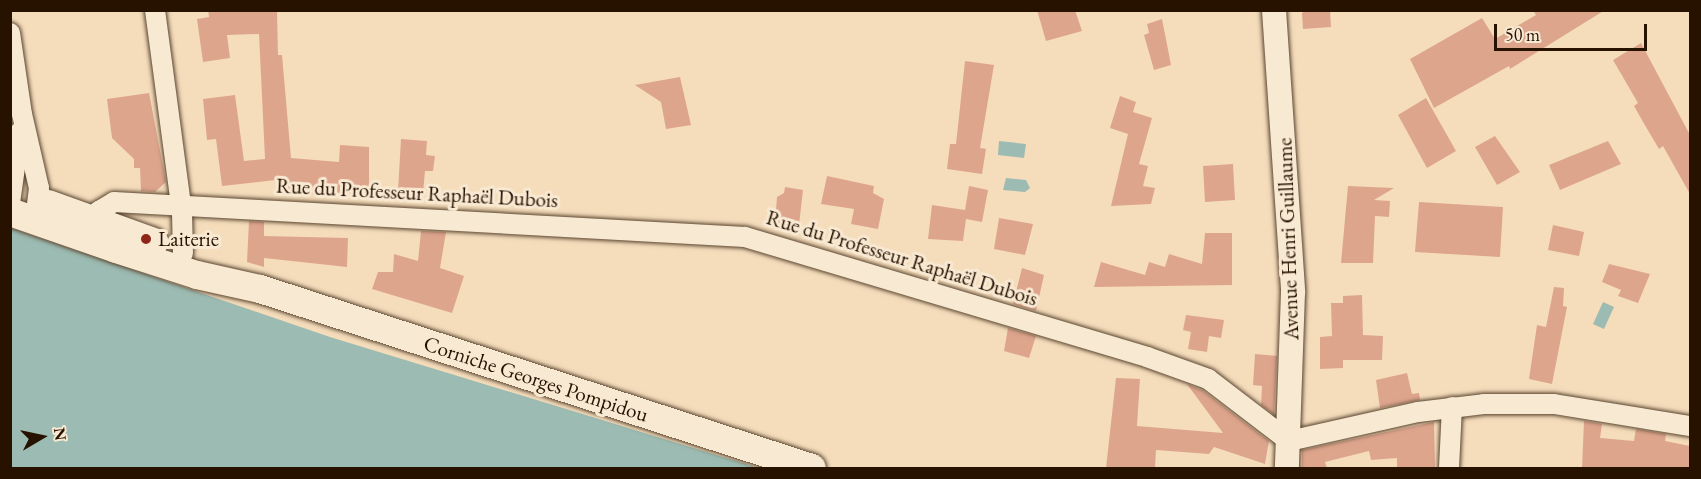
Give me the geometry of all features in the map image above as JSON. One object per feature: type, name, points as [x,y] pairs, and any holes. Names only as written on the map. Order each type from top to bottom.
[{"type":"main road","name":"Corniche Georges Pompidou","points":[[20,203],[92,229],[197,275],[260,289],[812,468]]},
{"type":"main road","name":"Corniche Georges Pompidou","points":[[92,229],[183,253],[260,289]]},
{"type":"street","points":[[155,10],[180,204],[183,253]]},
{"type":"street","name":"Avenue Henri Guillaume","points":[[1274,10],[1293,292],[1290,441],[1287,468]]},
{"type":"street","points":[[10,33],[22,114],[39,188],[20,203]]},
{"type":"street","points":[[20,203],[22,114]]},
{"type":"street","name":"Rue du Professeur Raphaël Dubois","points":[[92,229],[104,205],[114,202],[745,237],[1147,357],[1208,379],[1290,441]]},
{"type":"street","points":[[1290,441],[1452,407],[1554,404],[1690,426]]},
{"type":"street","points":[[1449,468],[1452,407]]},
{"type":"water","points":[[999,141],[1026,144],[1024,158],[998,155]]},
{"type":"water","points":[[1006,178],[1026,180],[1030,188],[1025,192],[1003,190]]},
{"type":"water","points":[[11,228],[330,337],[759,468],[11,468]]},
{"type":"water","points":[[1603,302],[1614,307],[1604,329],[1593,324]]},
{"type":"building","points":[[208,10],[277,10],[278,55],[282,55],[291,158],[339,162],[340,145],[369,147],[369,187],[361,186],[361,193],[286,195],[284,179],[222,186],[216,139],[207,140],[203,99],[235,95],[244,161],[265,159],[259,34],[227,35],[230,58],[203,62],[197,19],[209,17]]},
{"type":"building","points":[[1037,10],[1075,10],[1082,31],[1046,41]]},
{"type":"building","points":[[1306,10],[1330,10],[1331,27],[1303,29],[1302,13]]},
{"type":"building","points":[[1533,10],[1605,10],[1510,69],[1509,66],[1434,108],[1410,59],[1482,18],[1495,39],[1536,15]]},
{"type":"building","points":[[1162,19],[1171,65],[1154,70],[1144,35],[1149,33],[1147,24]]},
{"type":"building","points":[[1641,43],[1690,135],[1690,194],[1663,146],[1659,149],[1646,127],[1634,106],[1638,103],[1613,60]]},
{"type":"building","points":[[965,61],[994,65],[980,148],[986,149],[982,174],[947,169],[950,144],[956,144]]},
{"type":"building","points":[[680,77],[691,125],[666,129],[661,102],[635,85]]},
{"type":"building","points":[[149,93],[166,182],[155,192],[141,191],[140,168],[134,168],[134,159],[112,138],[107,99]]},
{"type":"building","points":[[1120,96],[1136,102],[1133,112],[1152,118],[1139,164],[1148,166],[1143,186],[1155,188],[1151,204],[1111,206],[1128,134],[1110,128]]},
{"type":"building","points":[[1426,98],[1456,151],[1427,168],[1398,115]]},
{"type":"building","points":[[1495,136],[1520,172],[1497,185],[1475,147]]},
{"type":"building","points":[[401,139],[427,141],[426,155],[435,156],[433,171],[425,171],[423,193],[398,191]]},
{"type":"building","points":[[1608,141],[1621,164],[1560,190],[1549,165]]},
{"type":"building","points":[[1233,164],[1235,200],[1205,202],[1203,166]]},
{"type":"building","points":[[827,176],[874,186],[873,193],[884,199],[878,229],[851,224],[854,209],[821,204]]},
{"type":"building","points":[[969,186],[988,190],[982,222],[966,219],[963,241],[928,239],[932,205],[965,210]]},
{"type":"building","points":[[1348,186],[1394,188],[1374,200],[1390,201],[1389,217],[1375,216],[1373,263],[1341,263]]},
{"type":"building","points":[[785,187],[803,190],[799,225],[775,223],[777,197],[784,193]]},
{"type":"building","points":[[1419,202],[1503,207],[1500,257],[1415,252]]},
{"type":"building","points":[[999,218],[1033,224],[1025,255],[994,249]]},
{"type":"building","points":[[249,221],[264,222],[264,236],[348,238],[347,267],[264,258],[264,267],[247,262]]},
{"type":"building","points":[[1553,225],[1584,232],[1579,256],[1548,250]]},
{"type":"building","points":[[421,231],[446,232],[440,268],[464,276],[452,313],[372,289],[378,272],[393,272],[394,254],[418,261]]},
{"type":"building","points":[[1205,233],[1232,233],[1232,285],[1094,287],[1101,262],[1145,275],[1149,262],[1165,267],[1169,254],[1202,264]]},
{"type":"building","points":[[1609,264],[1650,274],[1638,303],[1618,296],[1621,290],[1602,282]]},
{"type":"building","points":[[1022,268],[1044,275],[1036,311],[1013,304]]},
{"type":"building","points":[[1554,287],[1564,288],[1563,306],[1567,307],[1552,384],[1529,379],[1537,325],[1546,327]]},
{"type":"building","points":[[1362,295],[1363,335],[1383,336],[1382,360],[1343,360],[1343,368],[1320,369],[1320,337],[1332,336],[1331,303],[1343,303],[1343,296]]},
{"type":"building","points":[[1186,315],[1224,320],[1221,338],[1209,336],[1207,352],[1188,349],[1191,332],[1183,330]]},
{"type":"building","points":[[1008,328],[1036,336],[1029,358],[1004,351]]},
{"type":"building","points":[[1255,354],[1277,356],[1274,415],[1261,405],[1262,386],[1253,385]]},
{"type":"building","points":[[1407,373],[1412,394],[1419,393],[1420,400],[1380,408],[1376,380]]},
{"type":"building","points":[[1116,378],[1140,379],[1137,426],[1223,433],[1187,384],[1202,390],[1269,441],[1265,464],[1214,447],[1209,454],[1156,450],[1155,468],[1106,468]]},
{"type":"building","points":[[1584,421],[1602,424],[1600,438],[1634,441],[1636,429],[1666,434],[1665,441],[1690,446],[1690,468],[1582,468]]},
{"type":"building","points":[[1434,422],[1435,468],[1397,468],[1397,458],[1371,460],[1369,451],[1325,462],[1327,468],[1302,468],[1302,450]]},
{"type":"place","name":"Laiterie","points":[[146,239]]}]
